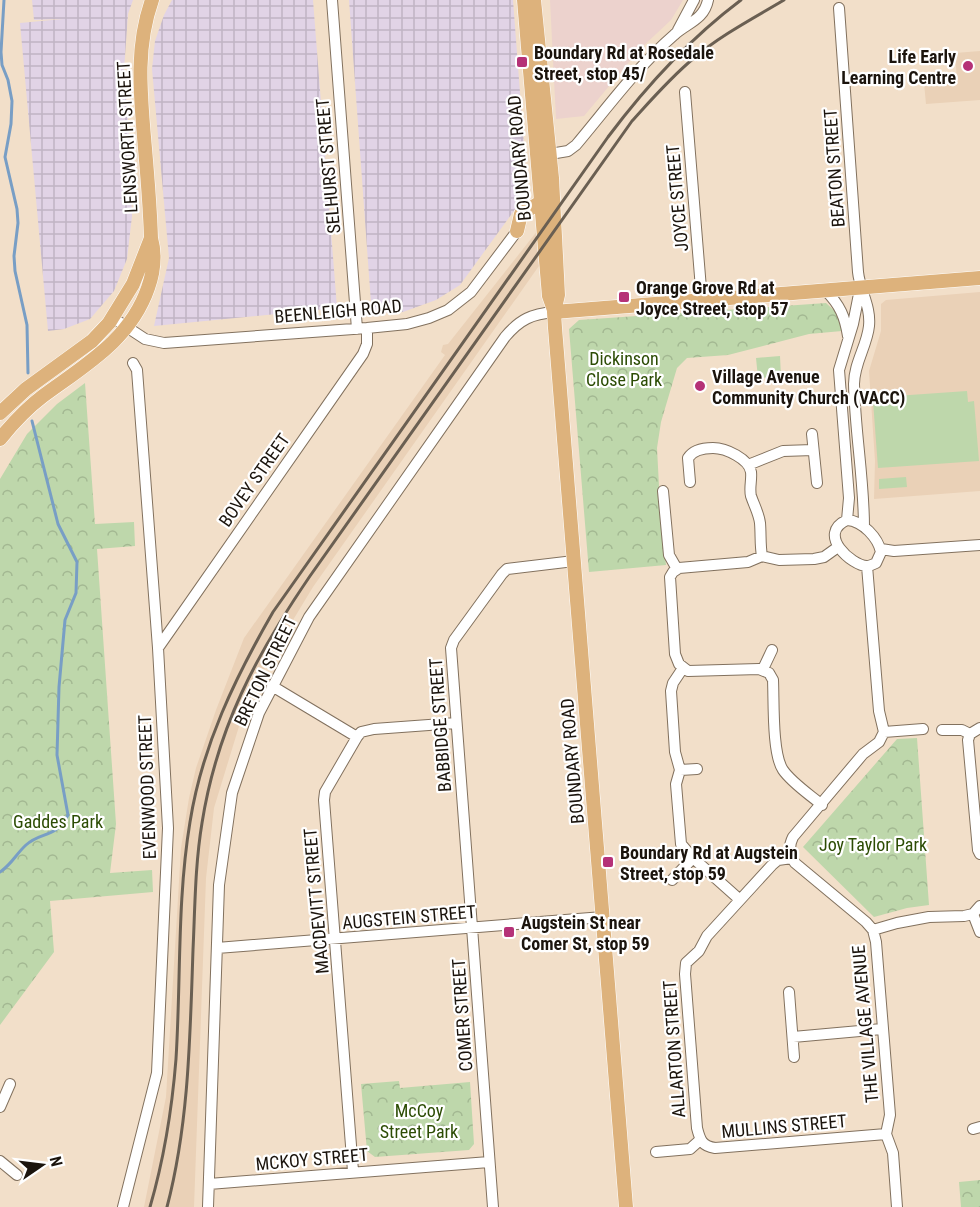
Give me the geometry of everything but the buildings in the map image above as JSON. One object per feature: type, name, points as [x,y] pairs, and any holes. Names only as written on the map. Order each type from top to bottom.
[{"type":"main road","name":"LENSWORTH STREET","points":[[127,328],[150,282],[155,255],[151,238],[139,72],[141,43],[152,0]]},
{"type":"main road","name":"BOUNDARY ROAD","points":[[524,0],[549,296],[554,312],[626,1207]]},
{"type":"main road","name":"BOUNDARY ROAD","points":[[534,0],[550,154],[558,295],[554,312]]},
{"type":"main road","points":[[517,231],[521,214],[541,202]]},
{"type":"main road","name":"LENSWORTH STREET","points":[[113,318],[133,284],[151,238]]},
{"type":"main road","points":[[554,312],[980,278]]},
{"type":"main road","points":[[0,413],[26,389],[92,340],[113,318]]},
{"type":"main road","points":[[2,433],[43,397],[100,356],[127,328]]},
{"type":"street","name":"SELHURST STREET","points":[[332,0],[362,329]]},
{"type":"street","points":[[550,154],[568,151],[576,145],[637,70],[676,32],[694,0]]},
{"type":"street","points":[[676,32],[701,16],[708,0]]},
{"type":"street","name":"BEATON STREET","points":[[838,9],[860,289]]},
{"type":"street","name":"JOYCE STREET","points":[[685,92],[702,301]]},
{"type":"street","name":"BEENLEIGH ROAD","points":[[113,318],[149,340],[165,343],[362,329],[418,321],[456,305],[471,292],[517,231]]},
{"type":"street","points":[[847,520],[849,498],[839,370],[853,324],[860,289]]},
{"type":"street","points":[[860,289],[868,304],[869,322],[867,339],[855,372],[854,383],[864,483],[864,527]]},
{"type":"street","points":[[826,291],[838,303],[846,320],[848,336]]},
{"type":"street","name":"BRETON STREET","points":[[208,1207],[219,885],[232,793],[259,713],[309,617],[505,337],[517,323],[525,318],[554,312]]},
{"type":"street","name":"BOVEY STREET","points":[[158,648],[363,354],[367,345],[362,329]]},
{"type":"street","name":"EVENWOOD STREET","points":[[123,1207],[157,1073],[168,828],[158,648],[137,370],[133,363]]},
{"type":"street","points":[[812,434],[817,483]]},
{"type":"street","points":[[690,482],[688,458],[697,450],[722,449],[742,459],[748,465],[751,473],[751,496],[760,524],[759,542],[762,556]]},
{"type":"street","points":[[748,465],[783,451],[813,450]]},
{"type":"street","points":[[663,491],[669,555],[678,569]]},
{"type":"street","points":[[847,520],[864,527],[879,543],[881,549],[879,561],[867,566],[861,565],[838,547],[834,536],[841,523],[847,520]]},
{"type":"street","points":[[881,549],[894,551],[980,545]]},
{"type":"street","points":[[822,805],[781,766],[776,747],[773,680],[769,673],[763,669],[695,671],[683,668],[676,658],[670,577],[678,569],[748,562],[762,556],[779,560],[814,559],[824,557],[838,547]]},
{"type":"street","name":"BABBIDGE STREET","points":[[472,928],[451,648],[454,640],[507,569],[574,561]]},
{"type":"street","points":[[792,858],[789,848],[791,841],[863,754],[879,742],[884,732],[879,711],[867,566]]},
{"type":"street","points":[[763,669],[772,650]]},
{"type":"street","points":[[683,668],[673,683],[671,691],[675,752],[680,770],[676,784],[680,838],[683,848],[740,899]]},
{"type":"street","points":[[272,686],[357,737],[361,732],[374,729],[456,723]]},
{"type":"street","points":[[884,732],[923,729]]},
{"type":"street","points":[[942,730],[975,731]]},
{"type":"street","points":[[975,731],[968,740],[980,854]]},
{"type":"street","name":"MACDEVITT STREET","points":[[353,1172],[324,800],[325,792],[357,737]]},
{"type":"street","points":[[680,770],[697,769]]},
{"type":"street","points":[[672,880],[693,858]]},
{"type":"street","name":"ALLARTON STREET","points":[[700,1140],[697,1128],[685,968],[690,957],[699,951],[707,936],[740,899],[776,862],[792,858]]},
{"type":"street","name":"THE VILLAGE AVENUE","points":[[792,858],[873,930],[876,942],[890,1115],[886,1134]]},
{"type":"street","points":[[873,930],[897,923],[977,910],[980,932]]},
{"type":"street","name":"AUGSTEIN STREET","points":[[217,948],[603,917]]},
{"type":"street","name":"COMER STREET","points":[[472,928],[493,1207]]},
{"type":"street","points":[[789,992],[795,1057]]},
{"type":"street","points":[[793,1037],[882,1029]]},
{"type":"street","points":[[0,1107],[10,1084]]},
{"type":"street","points":[[886,1134],[893,1153],[897,1207]]},
{"type":"street","name":"MULLINS STREET","points":[[656,1152],[690,1149],[700,1140],[706,1146],[716,1149],[886,1134]]},
{"type":"street","points":[[0,1161],[17,1175]]},
{"type":"street","name":"MCKOY STREET","points":[[209,1184],[489,1162]]},
{"type":"shaded area","points":[[32,0],[133,0],[128,14],[124,70],[132,216],[127,259],[114,291],[90,319],[64,329],[48,331],[20,23],[63,19],[34,20]]},
{"type":"shaded area","points":[[172,0],[313,0],[337,308],[154,326],[169,258],[152,69],[155,41]]},
{"type":"shaded area","points":[[349,0],[513,0],[527,185],[516,208],[460,285],[436,300],[403,312],[380,313],[371,303]]},
{"type":"shaded area","points":[[550,0],[683,0],[671,20],[640,49],[584,116],[556,119]]},
{"type":"shaded area","name":"Life Early Learning Centre","points":[[980,51],[980,100],[926,104],[924,83],[957,80],[955,53]]},
{"type":"shaded area","points":[[538,230],[541,263],[313,587],[270,658],[244,710],[214,808],[206,878],[194,1207],[144,1207],[166,1097],[181,848],[189,798],[196,768],[244,638],[445,355],[441,352],[443,345],[448,344]]},
{"type":"shaded area","points":[[980,292],[980,491],[874,499],[875,461],[869,371],[881,331],[881,304],[886,300]]},
{"type":"green space","name":"Dickinson Close Park","points":[[826,303],[838,314],[842,331],[809,334],[728,355],[687,358],[677,368],[661,422],[657,448],[666,565],[589,572],[569,329],[579,320]]},
{"type":"green space","points":[[780,356],[781,377],[758,378],[756,358]]},
{"type":"green space","name":"Gaddes Park","points":[[85,383],[95,524],[134,522],[135,546],[97,549],[116,824],[110,873],[152,870],[153,892],[50,901],[54,952],[0,1025],[0,479],[27,434],[57,404]]},
{"type":"green space","points":[[967,391],[968,402],[974,401],[979,461],[878,468],[873,401],[881,397]]},
{"type":"green space","points":[[906,477],[907,487],[879,489],[879,479]]},
{"type":"green space","name":"Joy Taylor Park","points":[[917,738],[929,905],[874,917],[803,847],[897,739]]},
{"type":"green space","name":"McCoy Street Park","points":[[399,1081],[400,1088],[470,1082],[474,1144],[469,1150],[375,1157],[367,1151],[361,1084]]},
{"type":"green space","points":[[980,1180],[980,1207],[961,1207],[959,1182]]},
{"type":"waterway","points":[[4,0],[2,65],[12,101],[11,124],[5,157],[17,209],[15,271],[27,325],[28,373]]},
{"type":"waterway","points":[[0,872],[26,845],[58,828],[68,815],[57,755],[59,687],[65,620],[76,593],[77,562],[58,524],[32,421]]},
{"type":"railway","points":[[150,1207],[170,1115],[176,1059],[181,910],[190,822],[203,766],[233,687],[273,612],[608,137],[638,99],[686,47],[741,0]]},
{"type":"railway","points":[[167,1207],[180,1144],[187,1080],[196,887],[202,823],[218,755],[241,694],[256,664],[290,605],[310,576],[632,121],[670,80],[704,50],[784,0]]},
{"type":"place","name":"Boundary Rd at Rosedale Street, stop 45/","points":[[522,62]]},
{"type":"place","name":"Life Early Learning Centre","points":[[968,66]]},
{"type":"place","name":"Orange Grove Rd at Joyce Street, stop 57","points":[[624,297]]},
{"type":"place","name":"Village Avenue Community Church (VACC)","points":[[700,386]]},
{"type":"place","name":"Boundary Rd at Augstein Street, stop 59","points":[[608,862]]},
{"type":"place","name":"Augstein St near Comer St, stop 59","points":[[509,932]]}]
